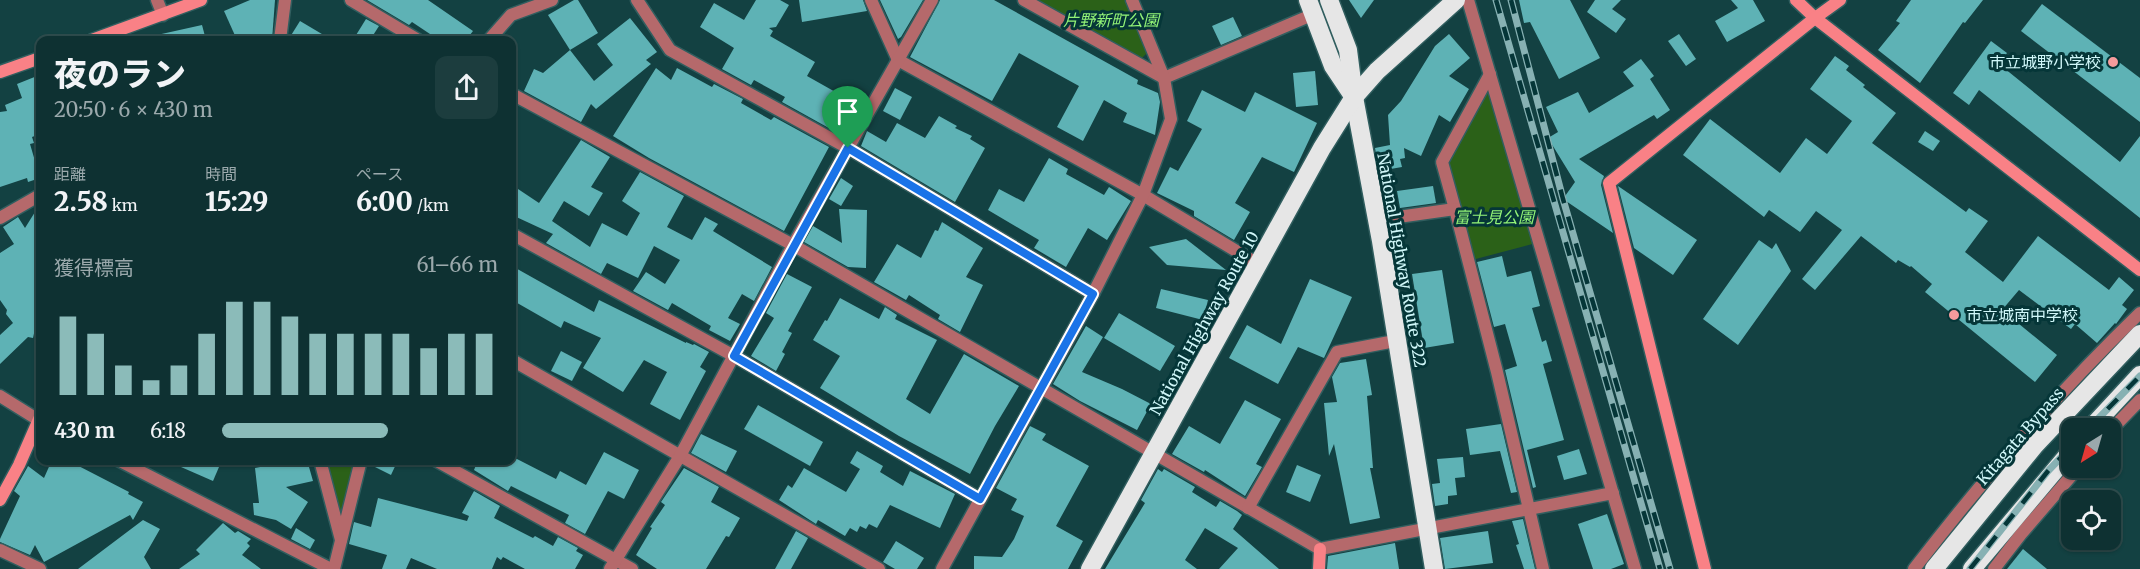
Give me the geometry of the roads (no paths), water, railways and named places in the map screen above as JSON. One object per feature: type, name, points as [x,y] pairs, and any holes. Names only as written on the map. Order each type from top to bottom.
[{"type":"highway","points":[[1329,0],[1348,50],[1354,97]]},
{"type":"highway","points":[[1354,97],[1379,68],[1456,0]]},
{"type":"highway","points":[[1311,7],[1333,66],[1354,97]]},
{"type":"highway","name":"National Highway Route 10","points":[[1090,569],[1322,148],[1354,97]]},
{"type":"highway","name":"National Highway Route 322","points":[[1354,97],[1381,241],[1395,341],[1434,569]]},
{"type":"highway","name":"Kitagata Bypass","points":[[1934,569],[2035,446],[2140,334]]},
{"type":"highway","points":[[2100,418],[2140,375]]},
{"type":"highway","points":[[1972,569],[2061,463]]},
{"type":"street","points":[[157,0],[163,15]]},
{"type":"street","points":[[119,36],[201,0]]},
{"type":"street","points":[[280,36],[285,0]]},
{"type":"street","points":[[351,0],[411,36]]},
{"type":"street","points":[[493,36],[511,15],[552,0]]},
{"type":"street","points":[[637,0],[670,50],[848,148],[1093,294]]},
{"type":"street","points":[[872,0],[898,60],[1143,195],[1258,264]]},
{"type":"street","points":[[613,564],[680,456],[793,246],[932,0]]},
{"type":"street","points":[[1024,0],[1164,78]]},
{"type":"street","points":[[942,569],[1093,294],[1143,195],[1172,119],[1164,78],[1132,0]]},
{"type":"street","points":[[1468,0],[1635,569]]},
{"type":"street","points":[[1796,0],[1815,18],[2140,270]]},
{"type":"street","points":[[1705,569],[1609,183],[1840,0]]},
{"type":"street","points":[[1164,78],[1311,7]]},
{"type":"street","points":[[0,72],[36,59]]},
{"type":"street","points":[[1490,74],[1442,162],[1497,372],[1543,569]]},
{"type":"street","points":[[516,96],[793,246],[1320,549],[1613,493]]},
{"type":"street","points":[[0,218],[36,197]]},
{"type":"street","points":[[1398,217],[1455,209]]},
{"type":"street","points":[[516,236],[734,356],[980,499]]},
{"type":"street","points":[[1914,569],[2026,430],[2140,313]]},
{"type":"street","points":[[1248,508],[1336,352],[1395,341]]},
{"type":"street","points":[[516,362],[879,569]]},
{"type":"street","points":[[0,396],[36,417]]},
{"type":"street","points":[[2121,420],[2140,400]]},
{"type":"street","points":[[0,500],[36,427]]},
{"type":"street","points":[[128,465],[332,569],[342,541],[360,465]]},
{"type":"street","points":[[321,465],[342,541]]},
{"type":"street","points":[[444,465],[613,564],[632,569]]},
{"type":"street","points":[[1994,569],[2069,478]]},
{"type":"street","points":[[1319,569],[1320,549]]},
{"type":"street","points":[[0,550],[40,569]]},
{"type":"railway","points":[[1496,0],[1660,569]]},
{"type":"railway","points":[[1511,0],[1563,199],[1670,569]]},
{"type":"railway","points":[[2099,418],[2140,376]]},
{"type":"railway","points":[[1970,569],[2061,457]]},
{"type":"place","name":"市立城野小学校","points":[[2113,62]]},
{"type":"place","name":"市立城南中学校","points":[[1954,315]]},
{"type":"park label","name":"片野新町公園","points":[[1111,20]]},
{"type":"park label","name":"富士見公園","points":[[1494,217]]}]
